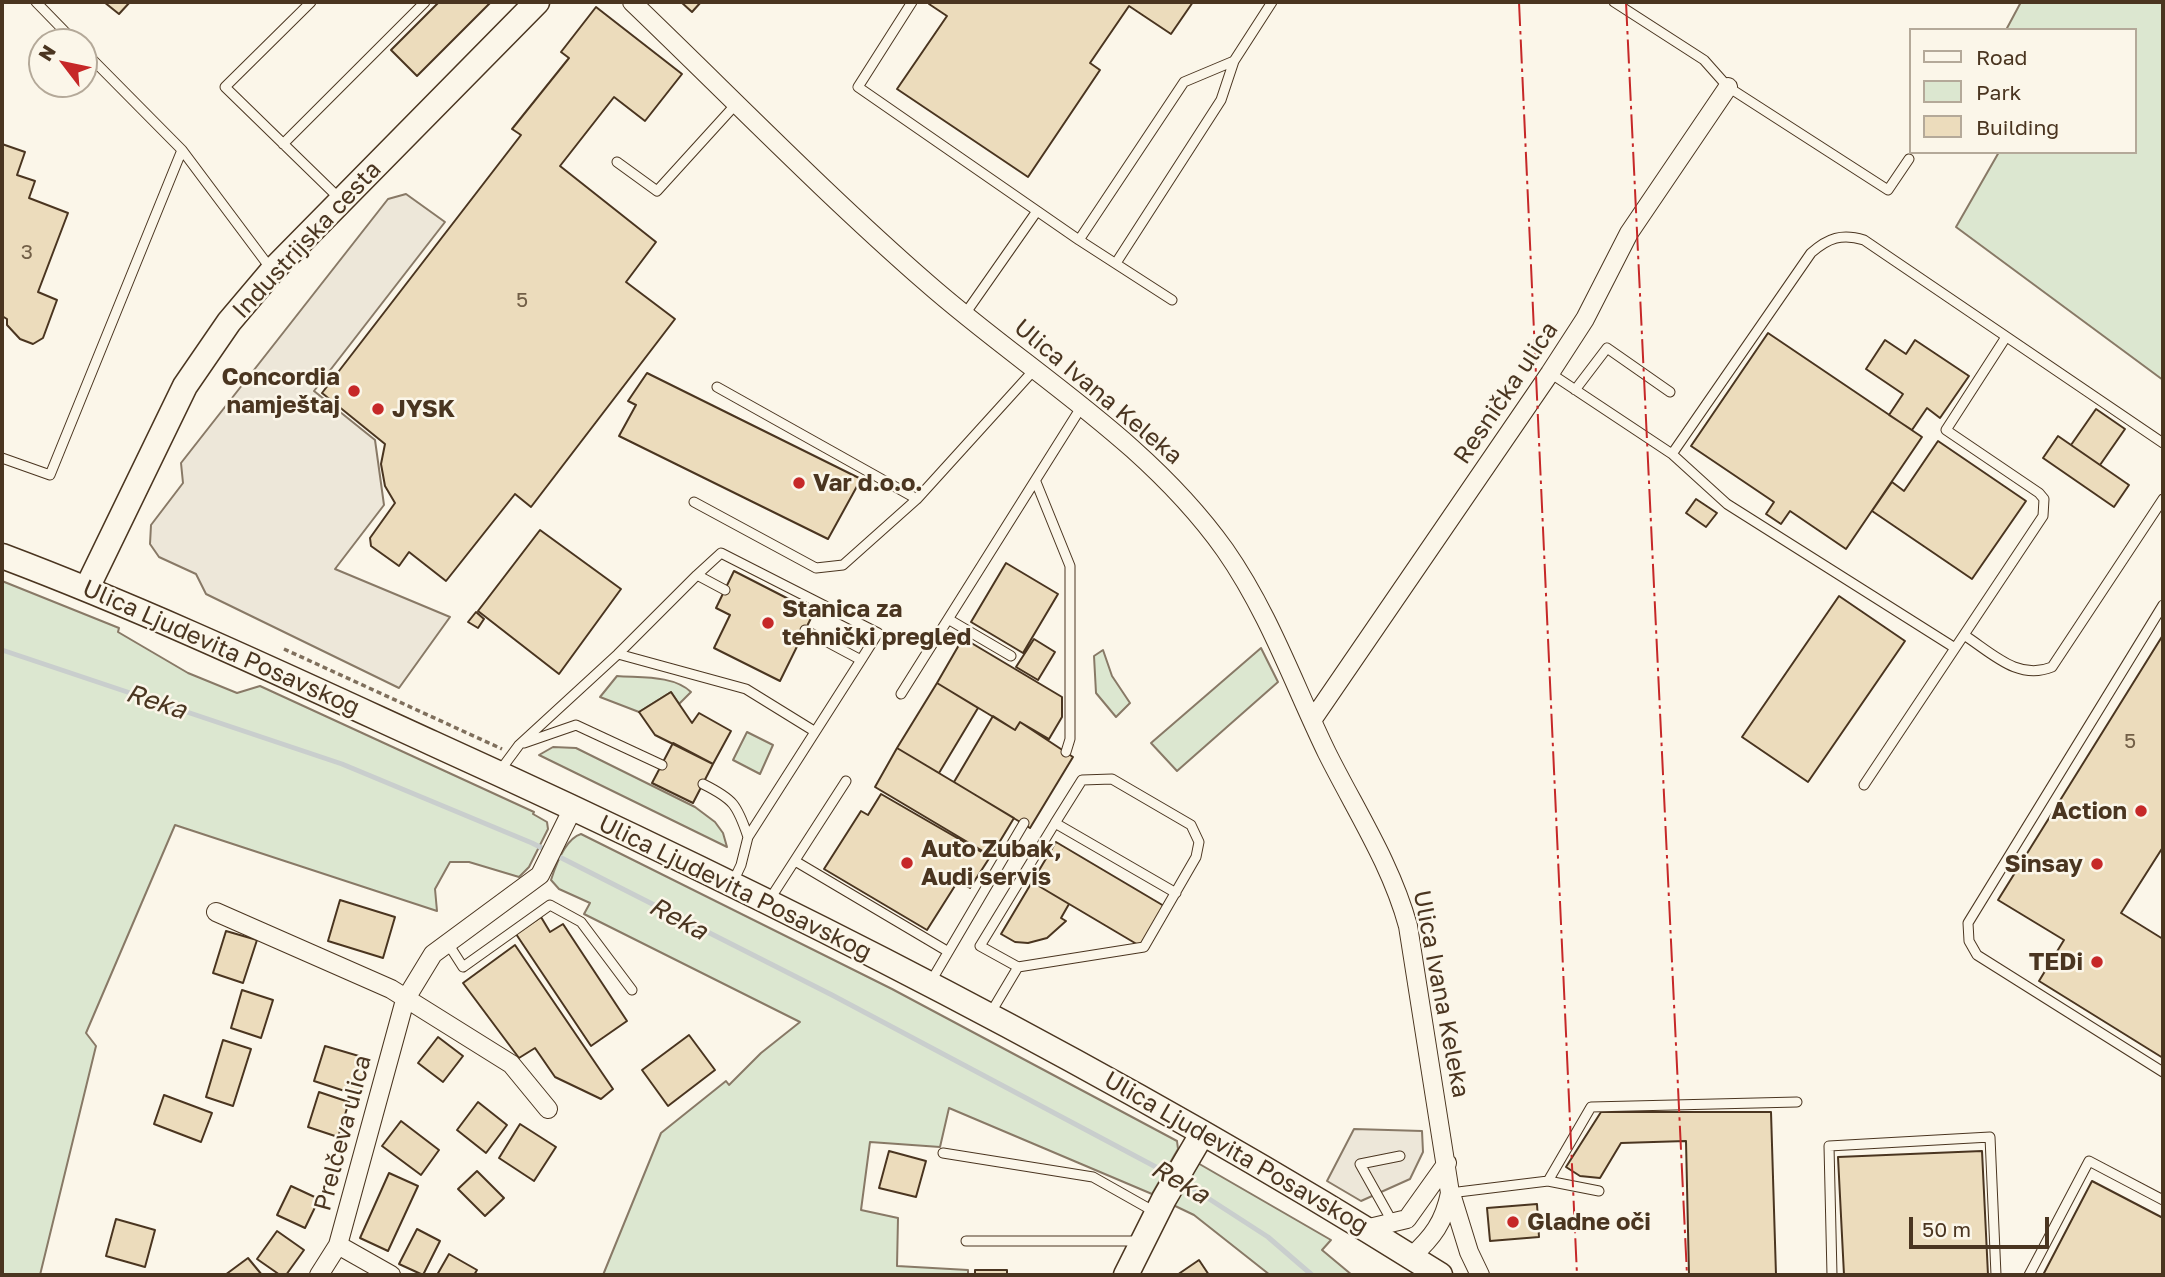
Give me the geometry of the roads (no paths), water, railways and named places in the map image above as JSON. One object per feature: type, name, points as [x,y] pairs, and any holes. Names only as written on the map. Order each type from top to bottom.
[{"type":"main road","name":"Industrijska cesta","points":[[87,588],[185,386],[229,323],[273,270],[537,2]]},
{"type":"main road","name":"Ulica Ljudevita Posavskog","points":[[2,556],[87,588],[498,773],[568,819],[731,885],[989,1016],[1202,1134],[1440,1275]]},
{"type":"main road","points":[[1126,1275],[1160,1206],[1202,1134]]},
{"type":"street","name":"Ulica Ivana Keleka","points":[[632,2],[928,284],[1082,406],[1171,485],[1224,549],[1262,610],[1401,898],[1413,953],[1450,1193],[1469,1252],[1480,1275]]},
{"type":"street","name":"Resnička ulica","points":[[1313,719],[1550,373],[1585,319],[1629,233],[1728,88]]},
{"type":"street","name":"Prelčeva ulica","points":[[319,1275],[338,1245],[405,1000],[433,954],[540,875],[568,819]]},
{"type":"street","points":[[216,912],[391,989],[511,1064],[548,1109]]},
{"type":"street","points":[[1365,1229],[1394,1225],[1406,1219],[1447,1163]]},
{"type":"street","name":"Ulica Ivana Keleka","points":[[1411,1257],[1433,1237],[1446,1215],[1450,1193]]},
{"type":"street","points":[[338,1245],[391,1275]]},
{"type":"lane","points":[[36,2],[61,28]]},
{"type":"lane","points":[[312,2],[225,87],[342,201]]},
{"type":"lane","points":[[284,144],[425,2]]},
{"type":"lane","points":[[912,2],[858,87],[1079,240],[1172,300]]},
{"type":"lane","points":[[1116,263],[1221,100],[1234,61],[1272,2]]},
{"type":"lane","points":[[1614,2],[1704,60],[1728,88],[1888,190],[1909,159]]},
{"type":"lane","points":[[1079,240],[1184,82],[1234,61]]},
{"type":"lane","points":[[98,65],[181,150],[273,270]]},
{"type":"lane","points":[[617,162],[657,191],[737,103]]},
{"type":"lane","points":[[2,458],[50,475],[181,150]]},
{"type":"lane","points":[[965,314],[1037,211]]},
{"type":"lane","points":[[1672,454],[1811,253],[1823,242],[1849,236],[1864,240],[2163,443]]},
{"type":"lane","points":[[1864,785],[2043,516],[2044,499],[2032,488],[1946,430],[2006,337]]},
{"type":"lane","points":[[1575,390],[1607,348],[1670,392]]},
{"type":"lane","points":[[694,502],[816,568],[843,565],[916,499],[1034,370]]},
{"type":"lane","points":[[1550,373],[1672,454],[1727,504],[1955,648]]},
{"type":"lane","points":[[718,387],[916,499]]},
{"type":"lane","points":[[901,694],[1082,406]]},
{"type":"lane","points":[[1036,482],[1070,566],[1070,739],[1066,752]]},
{"type":"lane","points":[[1964,635],[2021,672],[2042,671],[2052,667],[2163,499]]},
{"type":"lane","points":[[498,773],[519,745],[618,654],[721,553],[878,633],[748,836],[741,865],[731,885]]},
{"type":"lane","points":[[697,575],[725,590]]},
{"type":"lane","points":[[2163,605],[1968,923],[1969,941],[1977,955],[2163,1072]]},
{"type":"lane","points":[[948,620],[1011,656]]},
{"type":"lane","points":[[805,630],[861,660]]},
{"type":"lane","points":[[618,654],[746,689],[814,731]]},
{"type":"lane","points":[[519,745],[576,726],[662,765]]},
{"type":"lane","points":[[1112,779],[1191,825],[1199,842],[1196,857],[1144,947],[1018,967],[980,946],[1055,823],[1082,780],[1112,779]]},
{"type":"lane","points":[[767,903],[846,781]]},
{"type":"lane","points":[[703,784],[730,798],[740,811],[748,836]]},
{"type":"lane","points":[[929,984],[1024,823]]},
{"type":"lane","points":[[1055,823],[1176,893]]},
{"type":"lane","points":[[795,860],[947,951]]},
{"type":"lane","points":[[447,942],[463,967],[550,905],[581,922],[632,990]]},
{"type":"lane","points":[[989,1016],[1018,967]]},
{"type":"lane","points":[[1548,1181],[1591,1107],[1797,1102]]},
{"type":"lane","points":[[1832,1275],[1829,1146],[1979,1137],[1990,1137],[1996,1275]]},
{"type":"lane","points":[[943,1153],[1093,1177],[1160,1206]]},
{"type":"lane","points":[[1394,1225],[1360,1164],[1399,1156]]},
{"type":"lane","points":[[2029,1275],[2089,1161],[2163,1200]]},
{"type":"lane","points":[[1450,1193],[1548,1181],[1599,1191]]},
{"type":"lane","points":[[966,1241],[1143,1241]]},
{"type":"waterway","name":"Reka","points":[[2,650],[342,764],[532,843],[832,995],[1171,1175]]},
{"type":"waterway","name":"Reka","points":[[1183,1182],[1268,1237],[1312,1275]]},
{"type":"place","name":"Concordia namještaj","points":[[354,391]]},
{"type":"place","name":"JYSK","points":[[378,409]]},
{"type":"place","name":"Var d.o.o.","points":[[799,483]]},
{"type":"place","name":"Stanica za tehnički pregled","points":[[768,623]]},
{"type":"place","name":"Action","points":[[2141,811]]},
{"type":"place","name":"Auto Zubak, Audi servis","points":[[907,863]]},
{"type":"place","name":"Sinsay","points":[[2097,864]]},
{"type":"place","name":"TEDi","points":[[2097,962]]},
{"type":"place","name":"Gladne oči","points":[[1513,1222]]}]
